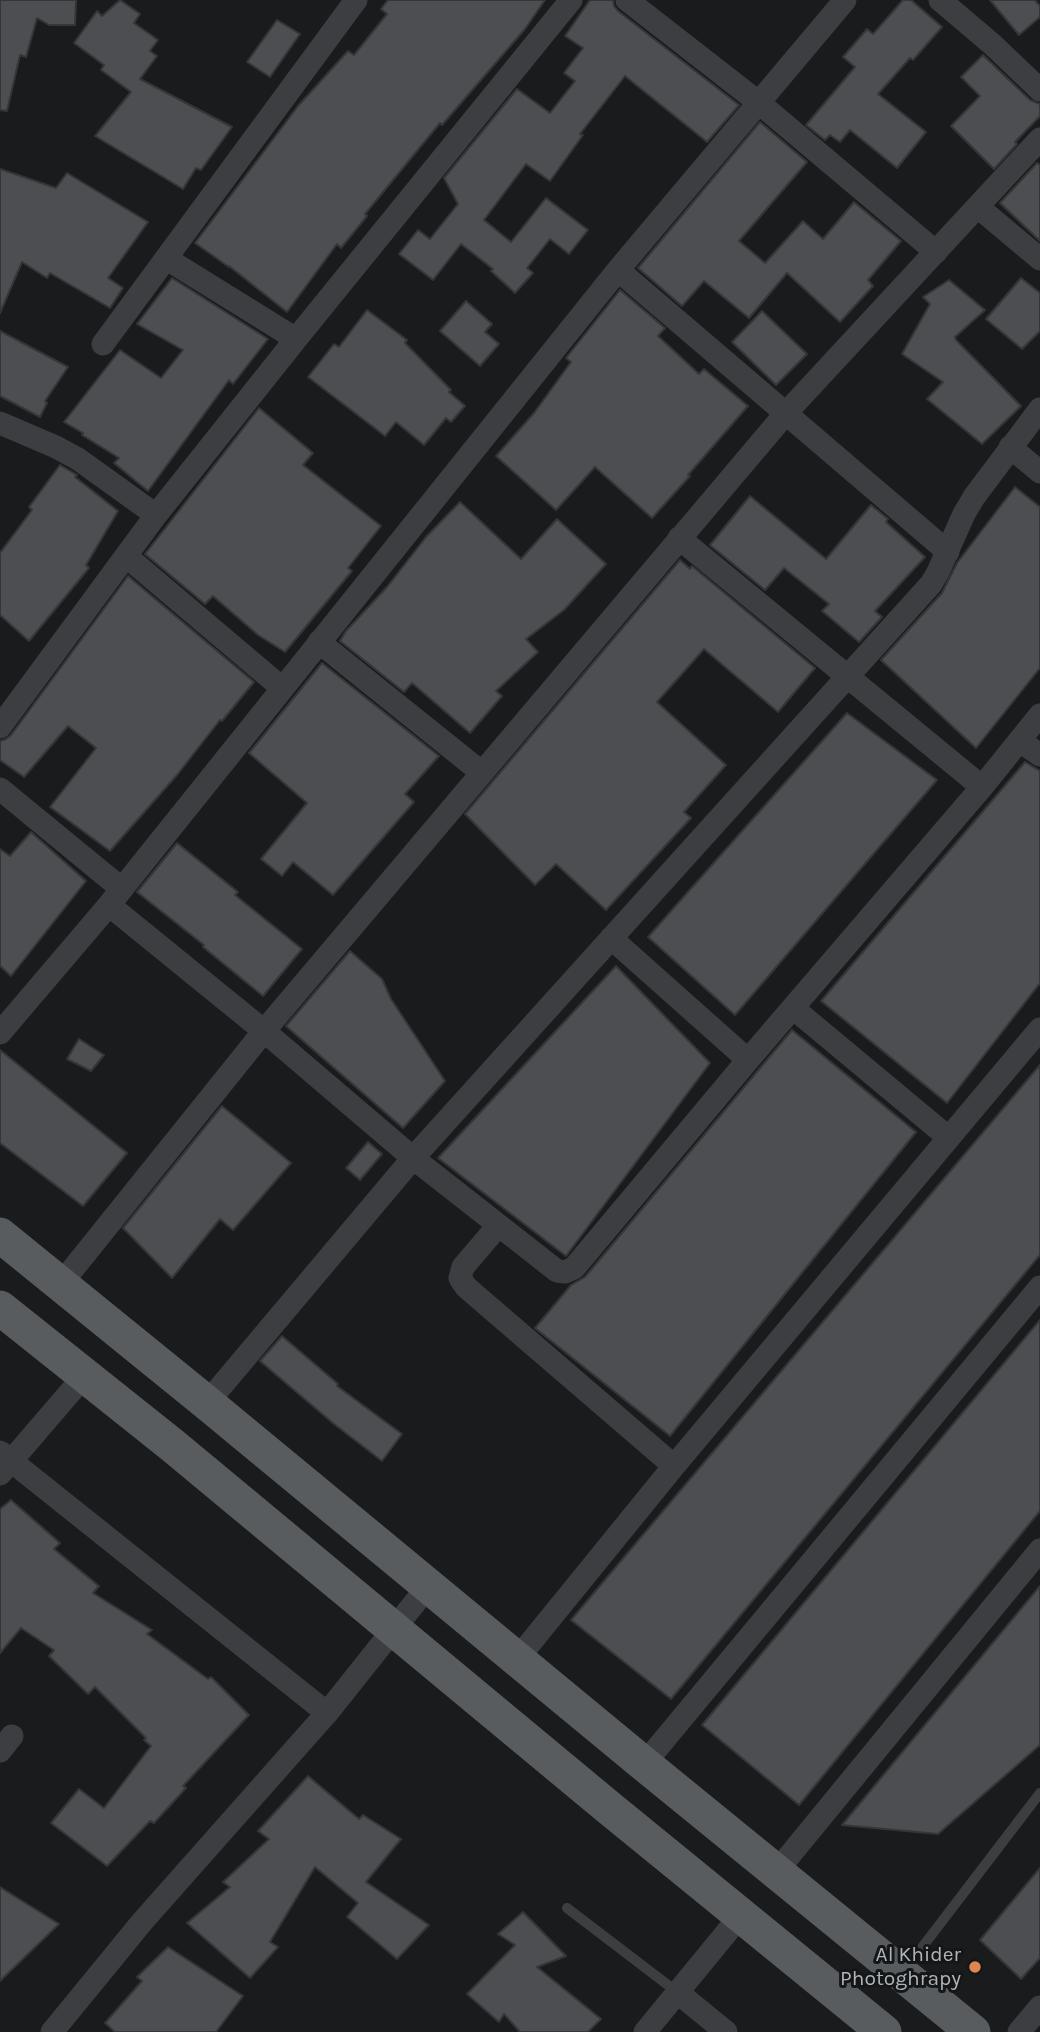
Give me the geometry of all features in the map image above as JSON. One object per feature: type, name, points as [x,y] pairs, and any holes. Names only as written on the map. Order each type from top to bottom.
[{"type":"main road","points":[[0,1236],[973,2032]]},
{"type":"main road","points":[[0,1308],[884,2032]]},
{"type":"street","points":[[103,344],[356,0]]},
{"type":"street","points":[[627,0],[758,102],[936,252]]},
{"type":"street","points":[[0,1032],[116,897],[618,270],[845,0]]},
{"type":"street","points":[[940,0],[1040,90]]},
{"type":"street","points":[[0,727],[156,515],[563,2]]},
{"type":"street","points":[[60,1285],[264,1031],[679,538],[786,413],[1040,139]]},
{"type":"street","points":[[978,207],[1040,259]]},
{"type":"street","points":[[167,259],[296,339]]},
{"type":"street","points":[[618,270],[948,552]]},
{"type":"street","points":[[207,1403],[413,1158],[930,584],[974,497],[1040,409]]},
{"type":"street","points":[[0,423],[78,459],[156,515]]},
{"type":"street","points":[[1010,447],[1040,472]]},
{"type":"street","points":[[679,538],[982,787]]},
{"type":"street","points":[[126,556],[282,688]]},
{"type":"street","points":[[319,642],[481,772]]},
{"type":"street","points":[[0,789],[264,1031],[413,1158],[557,1271],[565,1272],[574,1268],[1040,715]]},
{"type":"street","points":[[1020,741],[1040,755]]},
{"type":"street","points":[[611,938],[748,1060]]},
{"type":"street","points":[[793,1007],[949,1138]]},
{"type":"street","points":[[518,1658],[674,1466],[1040,1029]]},
{"type":"street","points":[[498,1226],[463,1267],[460,1278],[466,1287],[674,1466]]},
{"type":"street","points":[[643,1764],[1040,1287]]},
{"type":"street","points":[[85,1375],[4,1462],[327,1713]]},
{"type":"street","points":[[776,1872],[1040,1550]]},
{"type":"street","points":[[52,2032],[142,1922],[327,1713],[429,1586]]},
{"type":"street","points":[[645,2032],[741,1915]]},
{"type":"street","points":[[677,1992],[726,2032]]},
{"type":"street","points":[[1019,2032],[1040,2007]]},
{"type":"lane","points":[[901,1974],[1040,1793]]},
{"type":"lane","points":[[567,1908],[677,1992]]},
{"type":"building","points":[[0,0],[76,0],[75,25],[49,25],[37,18],[26,57],[20,55],[7,111],[0,110]]},
{"type":"building","points":[[120,0],[140,14],[134,23],[158,40],[150,51],[157,56],[140,79],[232,127],[201,170],[196,168],[183,189],[95,136],[131,92],[101,70],[104,65],[74,43],[97,11],[102,16]]},
{"type":"building","points":[[388,0],[545,0],[525,29],[442,125],[440,123],[365,214],[367,216],[341,248],[337,244],[287,312],[195,243],[298,106],[348,51],[354,55],[387,14],[381,9]]},
{"type":"building","points":[[590,0],[613,0],[618,11],[739,105],[707,142],[625,76],[580,134],[583,135],[550,181],[526,164],[484,220],[511,242],[546,198],[588,230],[569,254],[550,239],[527,268],[533,273],[515,293],[491,271],[493,269],[461,244],[433,280],[399,254],[418,230],[430,239],[458,204],[444,178],[517,89],[550,113],[575,81],[564,73],[583,48],[565,36]]},
{"type":"building","points":[[903,0],[911,0],[942,27],[878,94],[926,132],[897,168],[850,130],[840,142],[830,135],[825,140],[806,125],[855,67],[843,57],[867,29],[873,34]]},
{"type":"building","points":[[990,0],[1035,0],[1040,6],[1040,17],[1019,35]]},
{"type":"building","points":[[277,20],[300,34],[270,77],[247,62]]},
{"type":"building","points":[[983,55],[1030,100],[1040,104],[1040,116],[994,169],[951,126],[980,96],[961,77]]},
{"type":"building","points":[[760,122],[807,162],[739,241],[765,263],[803,221],[823,239],[854,202],[901,241],[868,280],[873,286],[840,322],[787,273],[749,318],[704,281],[682,306],[638,268]]},
{"type":"building","points":[[1037,163],[1040,165],[1040,241],[1000,203]]},
{"type":"building","points":[[0,169],[56,188],[67,173],[148,222],[108,278],[123,288],[110,308],[50,273],[47,278],[22,262],[0,313]]},
{"type":"building","points":[[172,278],[268,339],[233,384],[229,380],[148,491],[114,463],[119,458],[64,422],[120,350],[161,378],[183,350],[137,324]]},
{"type":"building","points":[[1021,278],[1040,293],[1040,331],[1022,349],[986,319]]},
{"type":"building","points":[[949,280],[985,310],[955,337],[956,340],[1021,406],[982,444],[927,399],[943,382],[902,354],[930,304],[923,297]]},
{"type":"building","points":[[620,290],[665,328],[658,336],[699,374],[704,369],[748,406],[652,518],[595,467],[556,510],[496,456],[534,413],[571,362],[566,358]]},
{"type":"building","points":[[466,301],[492,324],[485,332],[499,344],[480,366],[440,331]]},
{"type":"building","points":[[367,310],[407,340],[405,343],[465,406],[451,422],[446,418],[424,445],[396,422],[385,436],[308,377],[334,344],[339,347]]},
{"type":"building","points":[[762,311],[807,354],[776,385],[732,342]]},
{"type":"building","points":[[0,331],[68,367],[45,401],[47,403],[40,417],[0,396]]},
{"type":"building","points":[[259,408],[313,453],[303,465],[381,526],[348,568],[352,571],[285,652],[258,635],[213,596],[205,604],[145,554]]},
{"type":"building","points":[[60,465],[77,475],[75,477],[118,511],[86,565],[89,568],[29,641],[0,615],[0,553],[32,510],[29,507]]},
{"type":"building","points":[[1015,487],[1040,507],[1040,668],[976,748],[881,660],[942,593],[957,563]]},
{"type":"building","points":[[750,496],[826,559],[871,505],[925,557],[875,611],[882,617],[859,642],[822,611],[829,604],[784,568],[765,590],[710,545]]},
{"type":"building","points":[[460,502],[521,559],[557,519],[606,564],[564,610],[526,639],[538,652],[496,691],[502,696],[470,733],[412,683],[404,692],[340,641],[426,537]]},
{"type":"building","points":[[680,560],[690,569],[692,566],[815,668],[778,712],[704,649],[657,702],[726,765],[684,812],[691,818],[606,910],[556,864],[535,885],[465,814]]},
{"type":"building","points":[[128,576],[254,682],[110,851],[50,807],[96,748],[68,726],[24,777],[0,760],[0,741],[11,735]]},
{"type":"building","points":[[322,663],[439,756],[405,794],[414,802],[333,895],[293,862],[282,876],[261,859],[307,803],[249,753]]},
{"type":"building","points":[[847,713],[937,780],[735,1015],[648,937]]},
{"type":"building","points":[[1025,762],[1040,771],[1040,983],[947,1103],[821,1001]]},
{"type":"building","points":[[31,832],[86,881],[11,976],[0,966],[0,849],[10,856]]},
{"type":"building","points":[[177,843],[238,892],[235,895],[302,949],[263,996],[137,892]]},
{"type":"building","points":[[350,951],[382,979],[391,999],[445,1081],[403,1128],[286,1026]]},
{"type":"building","points":[[616,966],[710,1063],[566,1256],[438,1158]]},
{"type":"building","points":[[792,1030],[916,1132],[670,1436],[535,1328],[571,1285],[585,1277]]},
{"type":"building","points":[[79,1039],[104,1055],[91,1071],[67,1059]]},
{"type":"building","points":[[0,1050],[127,1153],[83,1206],[0,1143]]},
{"type":"building","points":[[1040,1065],[1040,1255],[671,1699],[571,1620]]},
{"type":"building","points":[[222,1106],[291,1163],[233,1230],[220,1219],[172,1278],[123,1228]]},
{"type":"building","points":[[368,1142],[382,1154],[360,1180],[346,1168]]},
{"type":"building","points":[[1040,1320],[1040,1511],[799,1805],[702,1725]]},
{"type":"building","points":[[282,1336],[338,1384],[337,1386],[402,1434],[382,1461],[260,1361]]},
{"type":"building","points":[[11,1500],[60,1543],[54,1549],[99,1586],[93,1593],[152,1630],[147,1634],[208,1679],[211,1677],[249,1715],[183,1786],[186,1788],[154,1823],[150,1821],[107,1866],[51,1823],[79,1789],[104,1808],[151,1746],[95,1687],[88,1694],[49,1656],[54,1650],[21,1628],[0,1653],[0,1509]]},
{"type":"building","points":[[1040,1586],[1040,1745],[938,1834],[842,1825]]},
{"type":"building","points":[[308,1776],[359,1819],[363,1815],[401,1839],[366,1882],[429,1925],[397,1959],[347,1917],[358,1903],[315,1867],[270,1942],[278,1947],[250,1978],[187,1923],[230,1887],[223,1882],[269,1839],[258,1831]]},
{"type":"building","points":[[1040,1868],[1040,1958],[1021,1979],[980,1940]]},
{"type":"building","points":[[0,1887],[59,1924],[0,1981]]},
{"type":"building","points":[[523,1912],[566,1956],[537,1967],[601,2019],[588,2032],[520,2032],[504,2014],[499,2022],[467,1994],[515,1945],[498,1934]]},
{"type":"building","points":[[168,1947],[243,1996],[216,2032],[115,2032],[105,2023],[142,1981],[137,1977]]},
{"type":"place","name":"Al Khider Photoghrapy","points":[[975,1967]]}]
